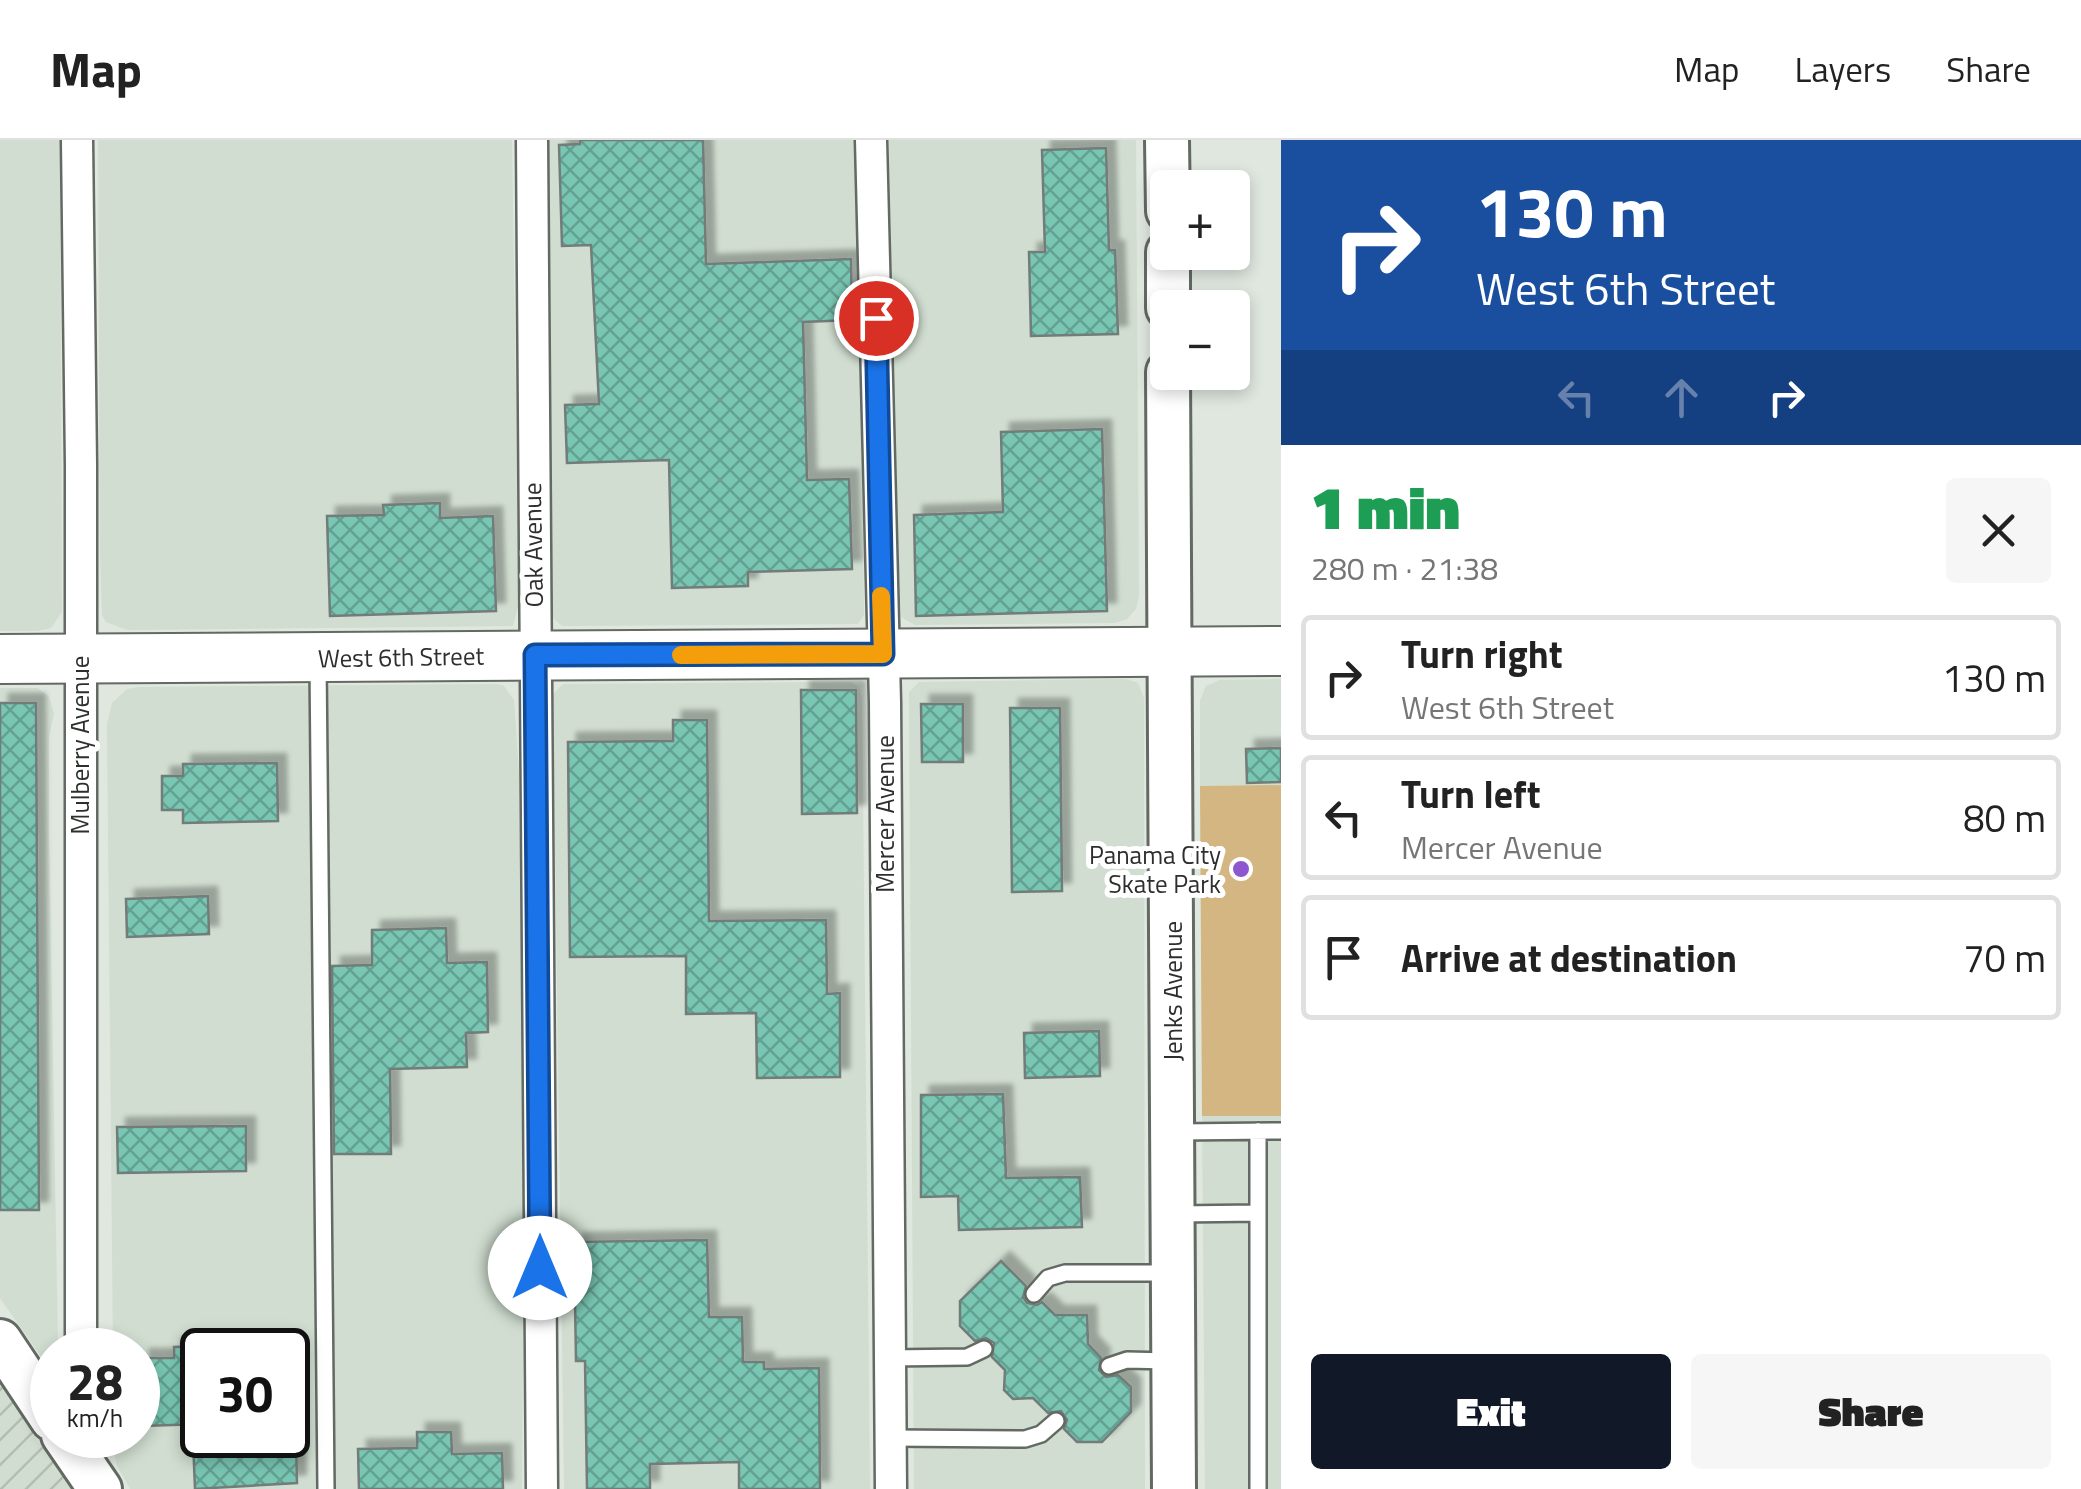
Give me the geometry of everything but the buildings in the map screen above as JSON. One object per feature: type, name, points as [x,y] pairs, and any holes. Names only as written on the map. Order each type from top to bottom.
[{"type":"main road","name":"West 6th Street","points":[[0,660],[1281,651]]},
{"type":"street","name":"Mulberry Avenue","points":[[76,140],[81,1328]]},
{"type":"street","name":"Oak Avenue","points":[[532,140],[542,1489]]},
{"type":"street","name":"Mercer Avenue","points":[[871,140],[883,654],[891,1489]]},
{"type":"street","points":[[1167,140],[1167,170]]},
{"type":"street","name":"Jenks Avenue","points":[[1168,390],[1174,1489]]},
{"type":"street","points":[[0,1341],[30,1386]]},
{"type":"lane","points":[[318,658],[326,1489]]},
{"type":"lane","points":[[1173,1132],[1281,1130]]},
{"type":"lane","points":[[1258,1131],[1258,1488]]},
{"type":"lane","points":[[1174,1214],[1258,1213]]},
{"type":"lane","points":[[1034,1294],[1048,1278],[1065,1272],[1173,1273]]},
{"type":"lane","points":[[889,1358],[967,1357],[984,1349]]},
{"type":"lane","points":[[1109,1366],[1127,1360],[1173,1361]]},
{"type":"lane","points":[[890,1438],[1025,1439],[1042,1434],[1056,1421]]},
{"type":"shaded area","points":[[0,140],[60,140],[62,612],[51,628],[37,631],[0,631]]},
{"type":"shaded area","points":[[98,140],[512,140],[519,603],[513,626],[127,630],[106,622],[102,615],[100,553]]},
{"type":"shaded area","points":[[546,140],[858,140],[864,615],[858,624],[562,626],[554,619],[548,499]]},
{"type":"shaded area","points":[[889,140],[1136,140],[1139,596],[1136,609],[1127,619],[1115,623],[915,625],[901,617],[894,461]]},
{"type":"shaded area","points":[[1126,679],[1138,683],[1144,698],[1145,1489],[914,1489],[909,692],[919,682]]},
{"type":"shaded area","points":[[1281,679],[1281,785],[1200,786],[1200,701],[1206,686],[1220,680]]},
{"type":"shaded area","points":[[851,682],[859,687],[862,698],[870,1489],[564,1489],[553,694],[563,684]]},
{"type":"shaded area","points":[[497,684],[504,686],[514,700],[519,772],[524,1183],[522,1489],[130,1489],[117,1466],[115,1458],[160,1458],[160,1328],[113,1328],[107,725],[112,703],[127,689]]},
{"type":"shaded area","points":[[0,688],[38,688],[49,697],[54,714],[49,736],[49,833],[58,1328],[30,1328],[30,1341],[0,1298]]},
{"type":"shaded area","name":"Panama City Skate Park","points":[[1281,785],[1281,1116],[1202,1116],[1200,786]]},
{"type":"shaded area","points":[[1202,1116],[1281,1116],[1281,1489],[1205,1489]]},
{"type":"shaded area","points":[[0,1384],[30,1428],[30,1458],[50,1458],[71,1489],[0,1489]]},
{"type":"slow traffic","points":[[681,655],[883,654],[881,596]]},
{"type":"place","name":"Panama City Skate Park","points":[[1241,869]]},
{"type":"route","points":[[540,1268],[535,655],[883,654],[876,318]]}]
